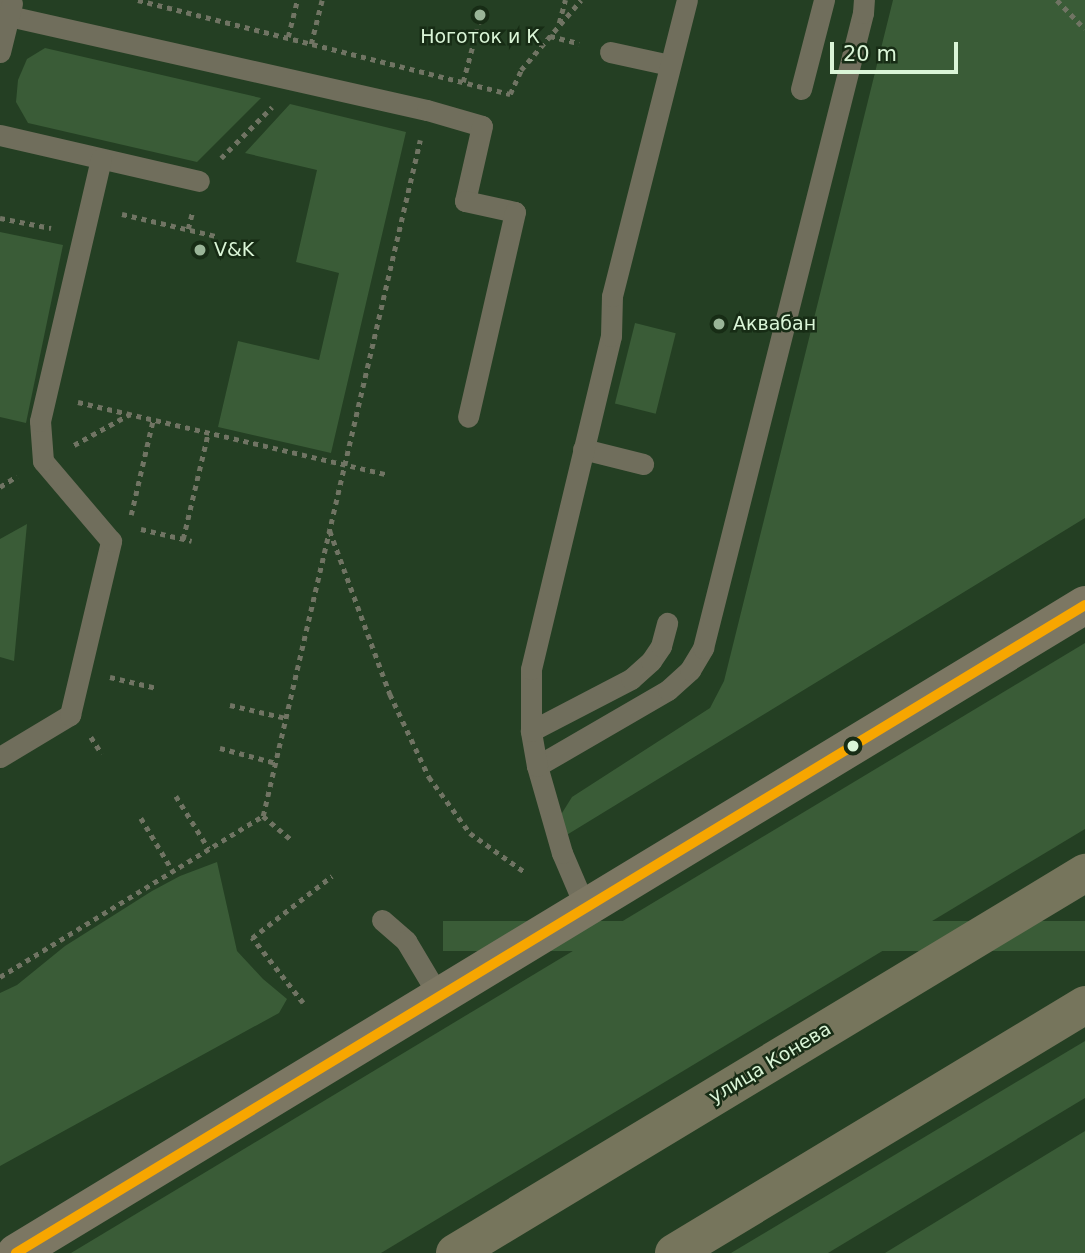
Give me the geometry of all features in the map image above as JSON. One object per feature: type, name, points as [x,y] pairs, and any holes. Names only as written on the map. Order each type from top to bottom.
[{"type":"main road","points":[[16,1253],[1085,605]]},
{"type":"main road","name":"улица Конева","points":[[455,1253],[1085,873]]},
{"type":"main road","points":[[674,1253],[1085,1004]]},
{"type":"lane","points":[[586,909],[562,853],[537,766],[531,731],[531,669],[611,336],[612,296],[687,0]]},
{"type":"lane","points":[[802,89],[824,0]]},
{"type":"lane","points":[[537,766],[668,690],[690,670],[703,648],[860,27],[864,0]]},
{"type":"lane","points":[[0,52],[8,7],[301,83],[426,110],[482,126],[465,201],[515,212],[468,417]]},
{"type":"lane","points":[[610,52],[670,65]]},
{"type":"lane","points":[[0,135],[199,181]]},
{"type":"lane","points":[[0,757],[70,715],[111,541],[43,461],[40,421],[101,159]]},
{"type":"lane","points":[[583,449],[643,464]]},
{"type":"lane","points":[[531,731],[631,679],[651,661],[661,646],[667,623]]},
{"type":"lane","points":[[382,920],[406,941],[440,998]]},
{"type":"path","points":[[138,0],[510,94],[521,70],[581,0]]},
{"type":"path","points":[[288,37],[297,0]]},
{"type":"path","points":[[199,181],[280,99],[301,83],[322,0]]},
{"type":"path","points":[[558,24],[565,0]]},
{"type":"path","points":[[1057,0],[1085,29]]},
{"type":"path","points":[[463,82],[479,22]]},
{"type":"path","points":[[0,977],[264,816],[426,110]]},
{"type":"path","points":[[115,212],[216,236]]},
{"type":"path","points":[[46,395],[386,474]]},
{"type":"path","points":[[153,420],[129,526],[192,541]]},
{"type":"path","points":[[183,539],[208,433]]},
{"type":"path","points":[[330,530],[390,694],[429,777],[470,833],[526,873]]},
{"type":"path","points":[[107,676],[157,688]]},
{"type":"path","points":[[230,705],[286,719]]},
{"type":"path","points":[[220,748],[276,763]]},
{"type":"path","points":[[176,796],[209,849]]},
{"type":"path","points":[[264,816],[293,841]]},
{"type":"path","points":[[141,818],[173,871]]},
{"type":"path","points":[[303,1003],[252,938],[332,876]]},
{"type":"green space","points":[[893,0],[1085,0],[1085,518],[565,836],[560,824],[562,813],[572,797],[710,708],[724,681]]},
{"type":"green space","points":[[45,48],[261,98],[197,162],[28,123],[16,102],[18,80],[27,59]]},
{"type":"green space","points":[[290,104],[406,132],[331,453],[218,427],[238,341],[319,360],[339,273],[296,262],[317,170],[245,153]]},
{"type":"green space","points":[[0,232],[63,245],[26,423],[0,417]]},
{"type":"green space","points":[[635,323],[676,333],[656,414],[615,404]]},
{"type":"green space","points":[[27,524],[14,661],[0,657],[0,539]]},
{"type":"green space","points":[[1085,643],[1085,829],[381,1253],[71,1253]]},
{"type":"green space","points":[[217,862],[237,951],[263,979],[287,999],[279,1013],[0,1166],[0,993],[17,985],[65,946],[152,891],[180,876]]},
{"type":"green space","points":[[443,921],[1085,921],[1085,951],[443,951]]},
{"type":"green space","points":[[1085,1041],[1085,1098],[828,1253],[731,1253]]},
{"type":"green space","points":[[1085,1131],[1085,1253],[885,1253]]},
{"type":"transit line","points":[[16,1253],[1085,605]]},
{"type":"place","name":"Ноготок и К","points":[[480,15]]},
{"type":"place","name":"V&K","points":[[200,250]]},
{"type":"place","name":"Аквабан","points":[[719,324]]}]
